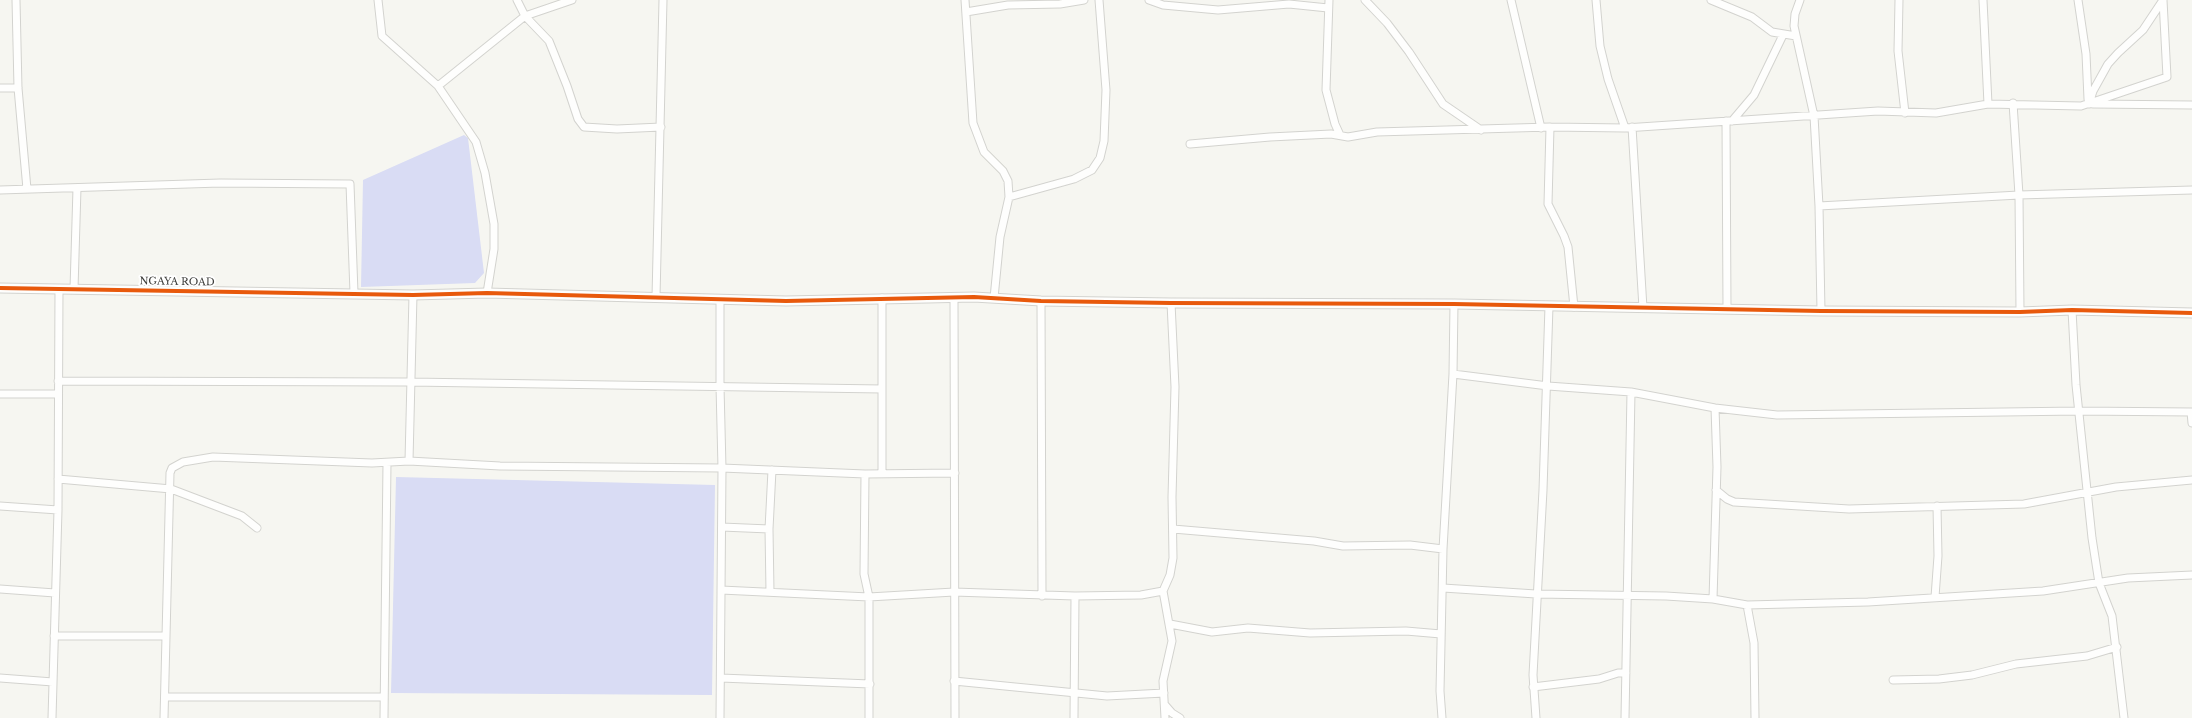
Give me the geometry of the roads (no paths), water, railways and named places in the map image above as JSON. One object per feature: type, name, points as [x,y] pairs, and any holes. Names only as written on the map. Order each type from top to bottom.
[{"type":"street","points":[[16,0],[18,88],[26,189]]},
{"type":"street","points":[[378,0],[382,36],[438,86],[476,142],[485,173],[494,224],[494,249],[487,293]]},
{"type":"street","points":[[517,0],[525,16],[548,41],[567,86],[578,119],[584,127],[617,129],[661,127]]},
{"type":"street","points":[[438,86],[525,16],[572,0]]},
{"type":"street","points":[[656,297],[663,0]]},
{"type":"street","points":[[965,0],[973,123],[984,152],[1006,176],[1009,197],[1000,238],[994,298]]},
{"type":"street","points":[[966,12],[1008,5],[1060,4],[1084,0]]},
{"type":"street","points":[[1009,197],[1081,176],[1092,170],[1100,158],[1104,141],[1106,90],[1099,0]]},
{"type":"street","points":[[1149,0],[1163,4],[1218,10],[1289,4],[1328,8]]},
{"type":"street","points":[[1329,0],[1329,49],[1326,90],[1335,124],[1340,135]]},
{"type":"street","points":[[1365,0],[1410,52],[1443,104],[1481,130]]},
{"type":"street","points":[[1511,0],[1541,128]]},
{"type":"street","points":[[1596,0],[1600,46],[1608,80],[1629,127],[1643,308]]},
{"type":"street","points":[[1711,0],[1748,15],[1772,32],[1796,36]]},
{"type":"street","points":[[1800,0],[1795,14],[1796,36],[1814,116],[1819,206],[1821,311]]},
{"type":"street","points":[[1898,0],[1898,51],[1905,113]]},
{"type":"street","points":[[1983,0],[1988,104]]},
{"type":"street","points":[[2078,0],[2086,54],[2089,104]]},
{"type":"street","points":[[2089,104],[2167,77],[2163,0]]},
{"type":"street","points":[[2089,104],[2093,91],[2108,64],[2143,30],[2163,0]]},
{"type":"street","points":[[1727,309],[1729,121],[1750,100],[1783,35]]},
{"type":"street","points":[[0,88],[18,88]]},
{"type":"street","points":[[2013,103],[2018,195],[2020,312]]},
{"type":"street","points":[[1190,144],[1246,138],[1340,135],[1348,137],[1377,132],[1550,127],[1629,127],[1878,112],[1905,113],[1958,110],[1988,104],[2013,103],[2072,106],[2089,104],[2192,104]]},
{"type":"street","points":[[1550,127],[1548,204],[1568,247],[1574,307]]},
{"type":"street","points":[[0,190],[220,183],[350,184],[354,293]]},
{"type":"street","points":[[74,289],[77,188]]},
{"type":"street","points":[[1819,206],[2018,195],[2192,190]]},
{"type":"street","name":"NGAYA ROAD","points":[[0,288],[413,294],[487,293],[786,301],[954,297],[1041,301],[1171,303],[1454,304],[1821,311],[2020,312],[2072,310],[2192,313]]},
{"type":"street","points":[[52,718],[58,510],[59,289]]},
{"type":"street","points":[[409,461],[413,294]]},
{"type":"street","points":[[954,297],[955,718]]},
{"type":"street","points":[[882,298],[882,474]]},
{"type":"street","points":[[720,300],[722,468],[720,718]]},
{"type":"street","points":[[1041,301],[1042,596]]},
{"type":"street","points":[[1165,718],[1164,674],[1170,656],[1172,641],[1163,590],[1170,575],[1173,558],[1174,387],[1171,303]]},
{"type":"street","points":[[1442,718],[1440,691],[1443,549],[1453,374],[1454,304]]},
{"type":"street","points":[[1536,718],[1533,687],[1536,594],[1548,386],[1549,306]]},
{"type":"street","points":[[2072,310],[2086,493],[2099,584],[2109,606],[2117,647],[2124,718]]},
{"type":"street","points":[[1453,374],[1548,386],[1631,392],[1715,408],[1777,415],[2079,411],[2192,412],[2192,422]]},
{"type":"street","points":[[58,381],[410,382],[882,389]]},
{"type":"street","points":[[1625,718],[1626,597],[1631,392]]},
{"type":"street","points":[[0,394],[58,394]]},
{"type":"street","points":[[1713,599],[1716,490],[1715,408]]},
{"type":"street","points":[[164,718],[165,636],[171,489],[170,473],[172,468],[183,462],[199,458],[387,462],[409,461],[500,466],[722,468],[865,474],[955,472]]},
{"type":"street","points":[[384,718],[383,697],[387,462]]},
{"type":"street","points":[[770,592],[769,529],[772,470]]},
{"type":"street","points":[[865,474],[864,574],[870,597],[869,718]]},
{"type":"street","points":[[58,479],[171,489],[242,516],[257,528]]},
{"type":"street","points":[[1716,490],[1734,502],[1807,508],[1849,509],[2024,504],[2116,487],[2192,480]]},
{"type":"street","points":[[0,506],[58,510]]},
{"type":"street","points":[[1935,597],[1938,556],[1938,506]]},
{"type":"street","points":[[722,527],[769,529]]},
{"type":"street","points":[[1173,529],[1314,541],[1343,546],[1410,545],[1443,549]]},
{"type":"street","points":[[1443,588],[1536,594],[1713,599],[1747,605],[1868,602],[2043,592],[2151,576],[2192,575]]},
{"type":"street","points":[[0,589],[55,593]]},
{"type":"street","points":[[721,590],[870,597],[954,592],[1042,596],[1141,595],[1163,590]]},
{"type":"street","points":[[1074,718],[1075,596]]},
{"type":"street","points":[[1747,605],[1754,643],[1755,718]]},
{"type":"street","points":[[1170,624],[1212,632],[1248,628],[1310,633],[1399,631],[1441,634]]},
{"type":"street","points":[[54,636],[165,636]]},
{"type":"street","points":[[1893,680],[1939,679],[1972,675],[2016,664],[2086,656],[2117,647]]},
{"type":"street","points":[[1533,687],[1599,679],[1618,673],[1626,673]]},
{"type":"street","points":[[0,678],[53,682]]},
{"type":"street","points":[[721,678],[870,684]]},
{"type":"street","points":[[954,681],[1107,696],[1164,694]]},
{"type":"street","points":[[165,697],[383,697]]},
{"type":"street","points":[[1165,705],[1172,713],[1180,718]]}]
